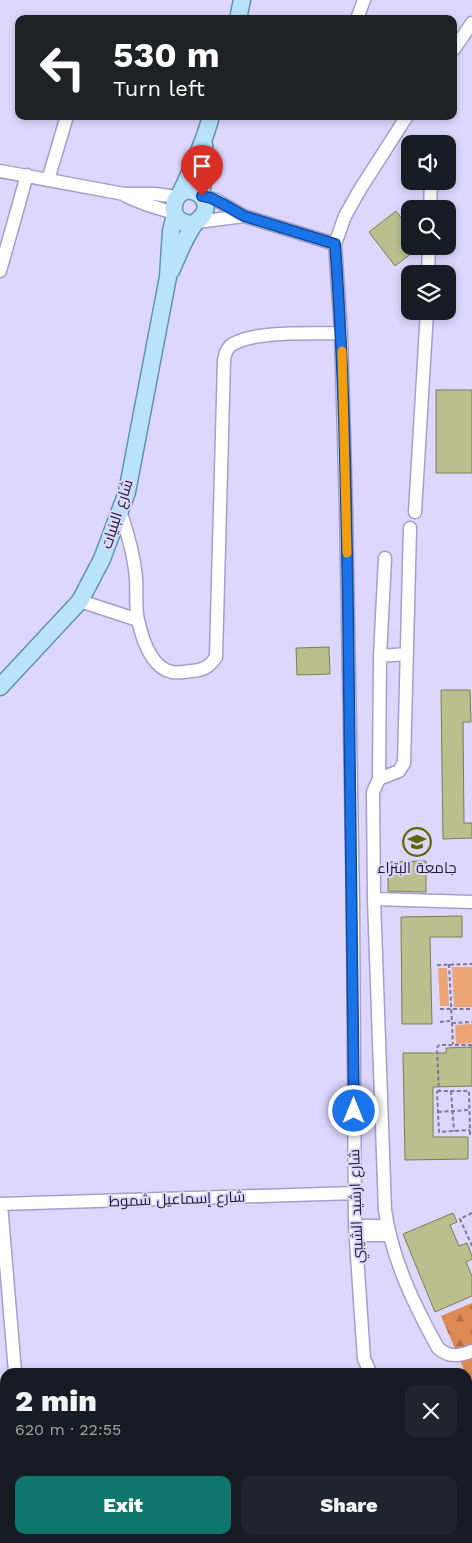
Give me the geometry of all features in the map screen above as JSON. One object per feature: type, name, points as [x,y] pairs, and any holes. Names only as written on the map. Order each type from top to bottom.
[{"type":"main road","points":[[239,15],[242,0]]},
{"type":"main road","points":[[179,195],[187,191],[201,196],[206,210],[203,217],[196,222],[184,222],[175,214],[173,207],[197,154],[204,143],[210,120]]},
{"type":"main road","points":[[201,196],[206,159],[204,143]]},
{"type":"main road","name":"شارع البنيات","points":[[0,687],[80,601],[102,559],[120,511],[127,492],[168,277],[171,231],[175,214]]},
{"type":"main road","name":"شارع البنيات","points":[[168,277],[196,222]]},
{"type":"street","points":[[358,15],[364,0]]},
{"type":"street","points":[[457,45],[472,23]]},
{"type":"street","points":[[48,180],[67,120]]},
{"type":"street","points":[[201,196],[211,198],[244,216],[335,244],[345,216],[359,191],[404,120]]},
{"type":"street","points":[[0,170],[124,194],[179,195]]},
{"type":"street","points":[[0,270],[27,176]]},
{"type":"street","points":[[124,194],[175,214]]},
{"type":"street","points":[[196,222],[244,216]]},
{"type":"street","name":"شارع ارشيد الشيبي","points":[[335,244],[341,333],[346,509],[356,1230],[364,1359],[368,1368]]},
{"type":"street","points":[[415,512],[426,320]]},
{"type":"street","points":[[120,511],[133,557],[138,620],[146,646],[158,665],[168,671],[174,673],[200,671],[213,663],[216,657],[224,360],[226,352],[232,345],[238,342],[271,335],[341,333]]},
{"type":"street","points":[[379,779],[399,771],[404,763],[410,528]]},
{"type":"street","points":[[385,558],[380,656],[379,779],[373,792],[374,899],[384,1194],[388,1230],[398,1266],[438,1348],[450,1355],[461,1355],[472,1350]]},
{"type":"street","points":[[80,601],[138,620]]},
{"type":"street","points":[[380,656],[407,654]]},
{"type":"street","points":[[374,899],[472,902]]},
{"type":"street","name":"شارع إسماعيل شموط","points":[[1,1204],[355,1193]]},
{"type":"street","points":[[1,1204],[15,1368]]},
{"type":"street","points":[[356,1230],[388,1230]]},
{"type":"street","name":"شارع ارشيد الشيبي","points":[[361,1368],[364,1359]]},
{"type":"path","points":[[449,964],[453,1045]]},
{"type":"path","points":[[437,965],[472,964]]},
{"type":"path","points":[[440,1009],[472,1009]]},
{"type":"path","points":[[440,1022],[472,1022]]},
{"type":"path","points":[[470,1130],[439,1132],[437,1092],[440,1091],[438,1048],[439,1045],[472,1045]]},
{"type":"path","points":[[440,1091],[469,1091],[470,1134],[472,1134]]},
{"type":"path","points":[[452,1091],[454,1131]]},
{"type":"path","points":[[438,1112],[469,1110]]},
{"type":"path","points":[[472,1213],[460,1218],[472,1246]]},
{"type":"path","points":[[468,1238],[472,1236]]},
{"type":"shaded area","points":[[452,967],[472,967],[472,1007],[454,1007]]},
{"type":"shaded area","points":[[438,968],[447,968],[449,1006],[440,1006]]},
{"type":"shaded area","points":[[472,1024],[472,1043],[456,1044],[455,1025]]},
{"type":"green space","points":[[472,1303],[472,1368],[463,1368],[441,1316]]},
{"type":"building","points":[[396,211],[401,218],[401,255],[409,255],[395,266],[369,232]]},
{"type":"building","points":[[436,390],[472,390],[472,473],[436,473]]},
{"type":"building","points":[[329,647],[330,674],[297,675],[296,648]]},
{"type":"building","points":[[441,690],[470,690],[471,722],[463,722],[464,823],[472,823],[472,838],[443,839]]},
{"type":"building","points":[[426,861],[426,892],[388,891],[388,862]]},
{"type":"building","points":[[462,916],[462,937],[430,937],[432,1024],[402,1024],[401,917]]},
{"type":"building","points":[[472,1047],[472,1086],[433,1087],[433,1137],[468,1137],[468,1159],[405,1160],[403,1053],[446,1053],[446,1048]]},
{"type":"building","points":[[453,1213],[457,1222],[450,1225],[459,1246],[467,1243],[472,1256],[472,1259],[466,1262],[472,1276],[472,1296],[435,1312],[403,1234]]},
{"type":"slow traffic","points":[[342,351],[347,553]]},
{"type":"place","name":"جامعة البتراء","points":[[417,842]]},
{"type":"route","points":[[202,196],[211,198],[244,216],[335,244],[341,333],[346,509],[353,904],[354,1111]]}]
